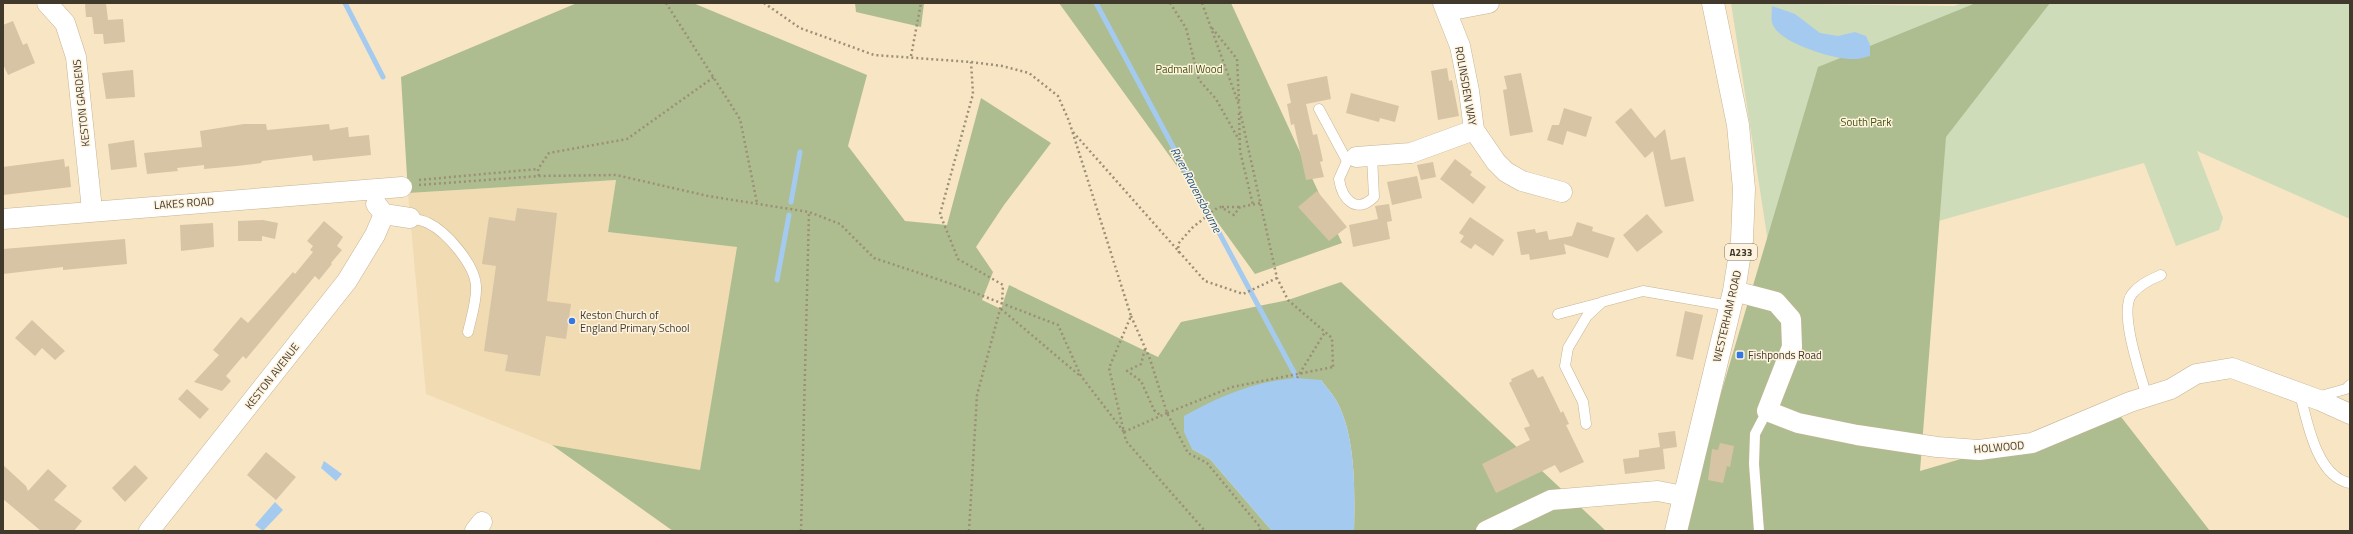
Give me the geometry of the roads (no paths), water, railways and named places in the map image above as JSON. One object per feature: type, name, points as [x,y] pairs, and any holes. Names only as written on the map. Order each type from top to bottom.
[{"type":"main road","name":"WESTERHAM ROAD","points":[[1676,531],[1683,496],[1732,298],[1742,240],[1744,189],[1738,125],[1713,3]]},
{"type":"street","name":"KESTON GARDENS","points":[[47,3],[65,23],[76,58],[92,210]]},
{"type":"street","points":[[1445,7],[1489,3]]},
{"type":"street","name":"ROLINSDEN WAY","points":[[1445,7],[1460,46],[1469,91],[1474,130],[1496,162],[1506,172],[1522,181],[1562,192]]},
{"type":"street","points":[[1358,158],[1411,153],[1474,130]]},
{"type":"street","name":"LAKES ROAD","points":[[3,218],[402,187]]},
{"type":"street","points":[[365,190],[384,214],[410,218]]},
{"type":"street","name":"KESTON AVENUE","points":[[149,531],[347,281],[375,235],[384,214]]},
{"type":"street","points":[[1732,298],[1776,302],[1791,318],[1792,347],[1767,411]]},
{"type":"street","name":"HOLWOOD","points":[[1767,411],[1798,423],[1856,436],[1937,447],[1979,450],[2032,443],[2147,397],[2171,389],[2196,374],[2232,368],[2350,414]]},
{"type":"street","points":[[1486,531],[1551,500],[1658,491],[1683,496]]},
{"type":"lane","points":[[1319,109],[1358,158]]},
{"type":"lane","points":[[410,218],[428,223],[453,244],[469,261],[476,277],[477,289],[468,332]]},
{"type":"lane","points":[[2147,397],[2132,342],[2128,306],[2131,295],[2149,280],[2160,275]]},
{"type":"lane","points":[[1558,314],[1643,291],[1732,298]]},
{"type":"lane","points":[[1586,424],[1583,402],[1565,366],[1568,348],[1587,316],[1602,302]]},
{"type":"lane","points":[[2350,385],[2346,389],[2330,395],[2307,396],[2312,439],[2328,471],[2342,482],[2350,483]]},
{"type":"lane","points":[[1759,531],[1754,464],[1755,434],[1767,411]]},
{"type":"water","points":[[1772,6],[1795,14],[1820,33],[1838,36],[1855,32],[1866,36],[1870,45],[1870,56],[1857,59],[1846,59],[1823,54],[1799,45],[1788,39],[1774,27],[1772,20]]},
{"type":"water","points":[[1297,378],[1321,380],[1334,397],[1343,414],[1351,446],[1353,464],[1354,531],[1272,531],[1210,459],[1192,449],[1184,432],[1184,416],[1211,402],[1252,386],[1267,382]]},
{"type":"water","points":[[324,461],[342,474],[336,481],[321,468]]},
{"type":"water","points":[[275,502],[283,510],[263,531],[255,525]]},
{"type":"waterway","points":[[345,3],[383,77]]},
{"type":"waterway","name":"River Ravensbourne","points":[[1096,3],[1297,378]]},
{"type":"waterway","points":[[791,202],[800,152]]},
{"type":"waterway","points":[[777,280],[789,215]]},
{"type":"place","name":"Keston Church of England Primary School","points":[[572,321]]},
{"type":"place","name":"Fishponds Road","points":[[1740,355]]},
{"type":"park label","name":"Padmall Wood","points":[[1189,69]]},
{"type":"park label","name":"South Park","points":[[1866,122]]}]
